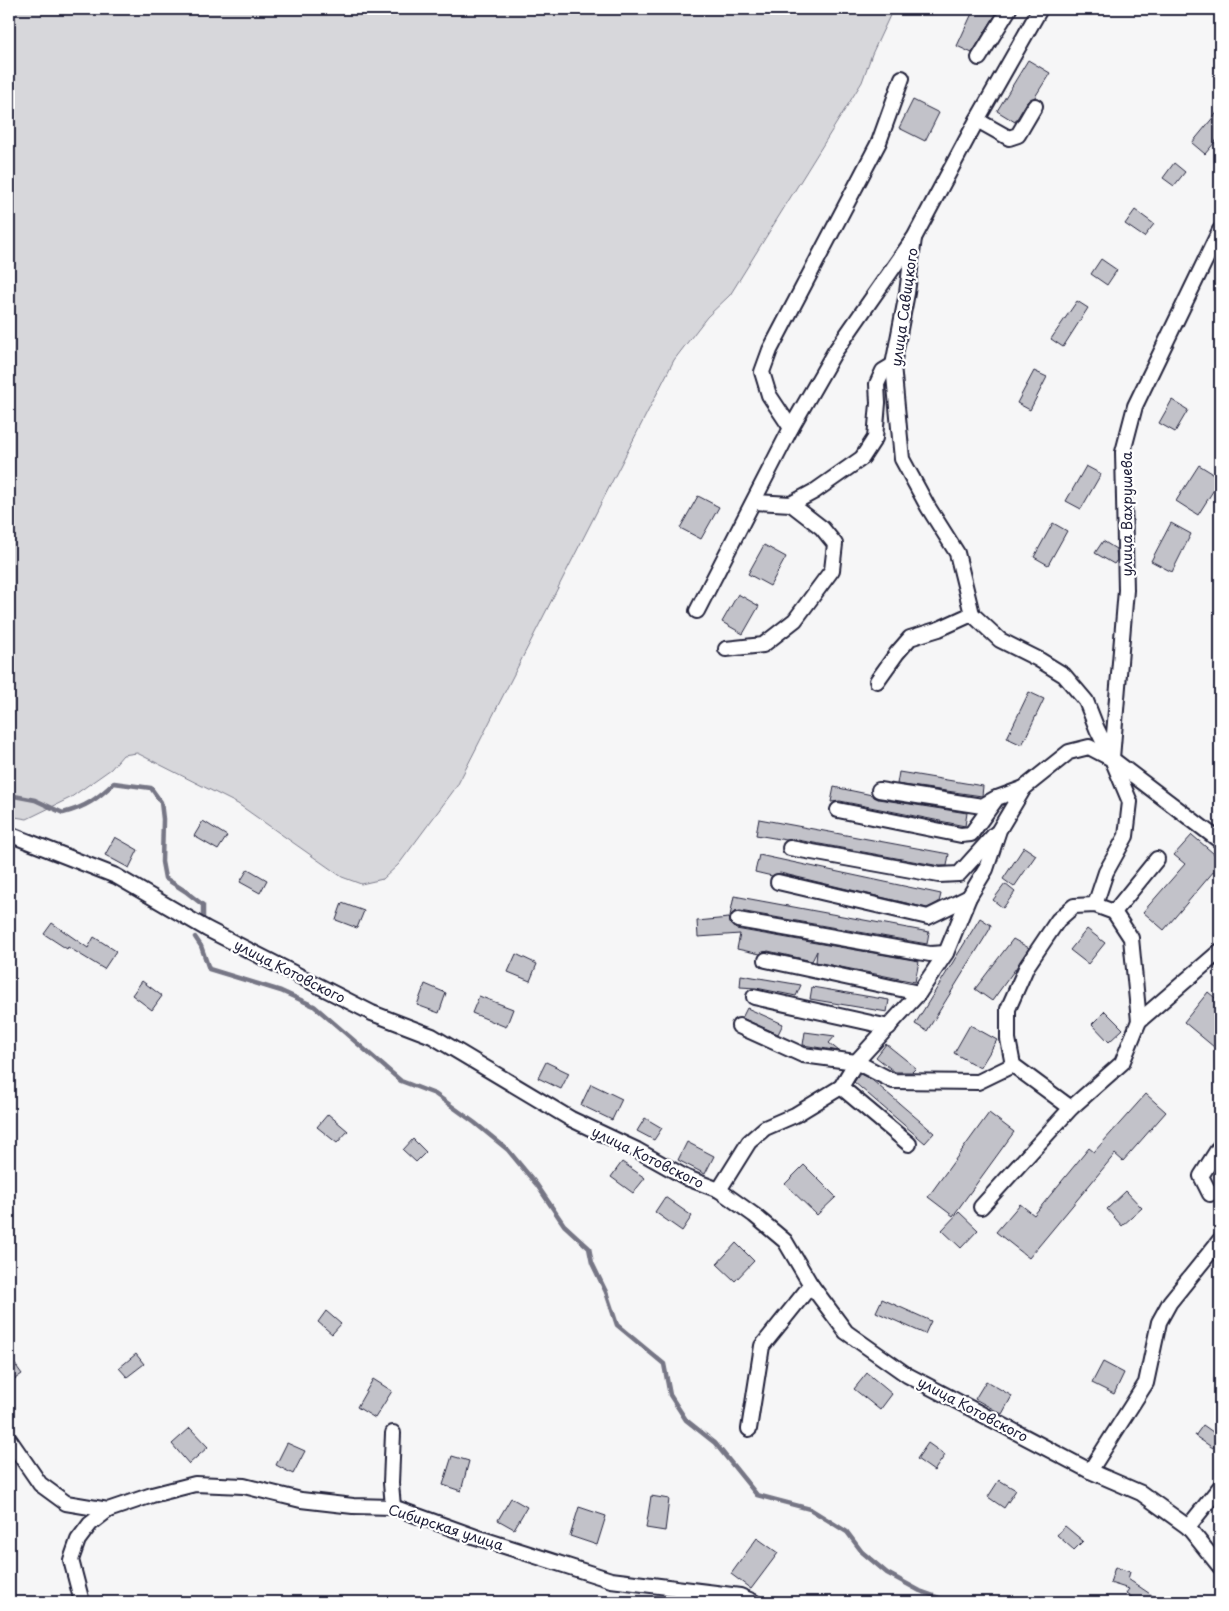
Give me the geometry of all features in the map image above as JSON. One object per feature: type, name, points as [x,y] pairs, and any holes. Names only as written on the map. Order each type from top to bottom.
[{"type":"street","points":[[979,58],[1009,9]]},
{"type":"street","name":"улица Савицкого","points":[[697,611],[791,428],[834,353],[914,238],[977,120],[1040,9]]},
{"type":"street","points":[[791,428],[769,395],[762,372],[770,350],[879,142],[902,78]]},
{"type":"street","points":[[977,120],[1009,138],[1018,135],[1035,106]]},
{"type":"street","name":"улица Вахрушева","points":[[1112,759],[1126,590],[1123,452],[1135,406],[1220,230]]},
{"type":"street","name":"улица Савицкого","points":[[914,238],[907,292],[894,364],[902,459],[928,507],[957,552],[972,614]]},
{"type":"street","points":[[754,502],[791,504],[815,491],[862,458],[876,438],[877,384],[883,371],[894,364]]},
{"type":"street","points":[[726,650],[763,644],[795,620],[832,570],[835,544],[822,528],[791,504]]},
{"type":"street","points":[[877,681],[910,638],[972,614],[1000,640],[1038,659],[1064,675],[1086,701],[1130,802],[1126,836],[1106,872],[1095,905]]},
{"type":"street","points":[[879,790],[982,806],[996,798],[1024,788],[1069,752],[1089,747],[1112,759],[1220,841]]},
{"type":"street","points":[[790,848],[939,876],[959,874],[999,830],[1024,788]]},
{"type":"street","points":[[838,810],[961,835],[971,834],[996,798]]},
{"type":"street","points":[[719,1190],[749,1142],[765,1128],[795,1116],[841,1087],[856,1062],[919,993],[946,953],[969,897],[986,869],[999,830]]},
{"type":"street","name":"улица Котовского","points":[[9,834],[116,876],[207,929],[372,1013],[432,1036],[571,1119],[637,1150],[687,1178],[719,1190],[754,1215],[785,1241],[811,1285],[846,1332],[907,1375],[1090,1471],[1141,1493],[1188,1527],[1220,1567]]},
{"type":"street","points":[[1114,912],[1157,860]]},
{"type":"street","points":[[778,882],[928,917],[969,897]]},
{"type":"street","points":[[1071,1108],[1013,1065],[1008,1039],[1008,1009],[1027,966],[1058,920],[1074,906],[1095,905],[1114,912],[1130,938],[1139,1021]]},
{"type":"street","points":[[738,920],[930,954],[946,953]]},
{"type":"street","points":[[981,1207],[1071,1108],[1122,1063],[1139,1021],[1220,951]]},
{"type":"street","points":[[766,960],[919,993]]},
{"type":"street","points":[[754,997],[889,1027]]},
{"type":"street","points":[[739,1026],[804,1054],[856,1062],[893,1081],[978,1082],[1013,1065]]},
{"type":"street","points":[[841,1087],[909,1144]]},
{"type":"street","points":[[1210,1194],[1201,1176],[1220,1146]]},
{"type":"street","points":[[1090,1471],[1146,1383],[1159,1322],[1170,1302],[1220,1240]]},
{"type":"street","points":[[749,1429],[762,1346],[811,1285]]},
{"type":"street","points":[[393,1433],[391,1483],[393,1507]]},
{"type":"street","name":"Сибирская улица","points":[[9,1439],[40,1484],[66,1502],[108,1510]]},
{"type":"street","name":"Сибирская улица","points":[[82,1602],[71,1560],[78,1540],[90,1524],[108,1510],[152,1495],[195,1484],[244,1486],[301,1500],[353,1506],[393,1507],[476,1537],[611,1580],[740,1596],[754,1602]]},
{"type":"street","points":[[1188,1527],[1220,1487]]},
{"type":"shaded area","points":[[9,9],[893,9],[872,54],[862,82],[730,295],[707,317],[674,360],[457,786],[399,864],[383,879],[361,884],[342,877],[238,804],[137,753],[123,755],[111,769],[70,798],[27,819],[9,816]]},
{"type":"building","points":[[974,9],[999,9],[972,53],[957,46]]},
{"type":"building","points":[[1028,60],[1050,73],[1035,97],[1027,102],[1015,122],[997,111]]},
{"type":"building","points":[[913,100],[939,113],[925,141],[899,128]]},
{"type":"building","points":[[1220,109],[1220,136],[1205,154],[1192,143]]},
{"type":"building","points":[[1174,163],[1185,172],[1174,186],[1163,178]]},
{"type":"building","points":[[1135,210],[1154,224],[1144,237],[1125,224]]},
{"type":"building","points":[[1101,259],[1117,270],[1107,285],[1091,274]]},
{"type":"building","points":[[1077,301],[1088,308],[1063,347],[1051,339]]},
{"type":"building","points":[[1034,371],[1047,377],[1030,410],[1017,403]]},
{"type":"building","points":[[1172,400],[1188,410],[1175,432],[1159,423]]},
{"type":"building","points":[[1199,465],[1220,478],[1220,480],[1198,515],[1176,501]]},
{"type":"building","points":[[1086,466],[1101,474],[1081,509],[1066,501]]},
{"type":"building","points":[[698,496],[719,507],[701,539],[680,528]]},
{"type":"building","points":[[1053,523],[1067,531],[1048,565],[1034,557]]},
{"type":"building","points":[[1171,523],[1191,534],[1172,572],[1151,561]]},
{"type":"building","points":[[1103,541],[1116,549],[1117,560],[1114,564],[1095,553]]},
{"type":"building","points":[[764,545],[786,557],[770,586],[748,574]]},
{"type":"building","points":[[738,594],[759,606],[743,634],[722,622]]},
{"type":"building","points":[[1029,692],[1044,699],[1022,745],[1007,738]]},
{"type":"building","points":[[899,772],[983,786],[982,796],[897,784]]},
{"type":"building","points":[[834,787],[872,795],[878,799],[967,813],[965,826],[840,801],[831,802]]},
{"type":"building","points":[[759,819],[949,854],[947,866],[792,839],[786,840],[756,835]]},
{"type":"building","points":[[203,821],[227,836],[218,850],[194,836]]},
{"type":"building","points":[[1192,835],[1220,859],[1220,864],[1164,930],[1143,912],[1185,864],[1174,855]]},
{"type":"building","points":[[115,837],[138,850],[129,868],[105,855]]},
{"type":"building","points":[[1024,847],[1036,855],[1014,887],[1003,879]]},
{"type":"building","points":[[759,855],[941,894],[939,902],[927,908],[780,873],[772,876],[755,872]]},
{"type":"building","points":[[248,869],[267,880],[260,893],[240,882]]},
{"type":"building","points":[[1005,884],[1015,892],[1003,908],[993,900]]},
{"type":"building","points":[[734,896],[929,932],[927,944],[740,911],[730,916]]},
{"type":"building","points":[[342,903],[364,911],[357,928],[336,920]]},
{"type":"building","points":[[729,918],[730,923],[736,929],[919,961],[915,982],[816,962],[817,951],[812,961],[768,951],[760,954],[737,949],[740,934],[698,937],[697,921]]},
{"type":"building","points":[[980,918],[991,925],[990,929],[927,1031],[915,1024]]},
{"type":"building","points":[[52,923],[88,948],[94,937],[116,951],[104,969],[44,934]]},
{"type":"building","points":[[1087,929],[1105,943],[1088,964],[1070,950]]},
{"type":"building","points":[[1013,939],[1029,948],[992,1001],[975,989]]},
{"type":"building","points":[[516,954],[537,964],[530,981],[508,972]]},
{"type":"building","points":[[741,975],[801,985],[796,996],[756,988],[740,987]]},
{"type":"building","points":[[142,981],[162,996],[152,1010],[132,995]]},
{"type":"building","points":[[425,984],[446,993],[439,1013],[417,1005]]},
{"type":"building","points":[[812,987],[889,1000],[887,1012],[810,999]]},
{"type":"building","points":[[1208,992],[1220,1002],[1220,1052],[1184,1022]]},
{"type":"building","points":[[479,996],[513,1009],[506,1027],[472,1013]]},
{"type":"building","points":[[747,1008],[783,1024],[778,1034],[742,1018]]},
{"type":"building","points":[[1105,1011],[1123,1029],[1109,1042],[1092,1024]]},
{"type":"building","points":[[970,1025],[997,1040],[980,1068],[954,1053]]},
{"type":"building","points":[[805,1032],[835,1036],[829,1043],[839,1051],[803,1045]]},
{"type":"building","points":[[886,1044],[916,1068],[912,1072],[895,1072],[876,1057]]},
{"type":"building","points":[[546,1062],[569,1073],[561,1089],[538,1078]]},
{"type":"building","points":[[860,1074],[872,1080],[934,1133],[925,1143],[854,1082]]},
{"type":"building","points":[[591,1084],[622,1099],[612,1120],[581,1105]]},
{"type":"building","points":[[1146,1094],[1166,1112],[1123,1161],[1115,1154],[1029,1258],[996,1232],[1020,1204],[1034,1215],[1089,1148],[1094,1152]]},
{"type":"building","points":[[989,1113],[1014,1132],[953,1216],[928,1197]]},
{"type":"building","points":[[328,1114],[348,1131],[337,1143],[317,1127]]},
{"type":"building","points":[[645,1118],[662,1128],[654,1140],[637,1131]]},
{"type":"building","points":[[413,1139],[426,1152],[416,1162],[403,1150]]},
{"type":"building","points":[[687,1142],[714,1156],[705,1174],[678,1160]]},
{"type":"building","points":[[622,1162],[645,1178],[633,1193],[611,1177]]},
{"type":"building","points":[[804,1165],[836,1197],[817,1215],[785,1184]]},
{"type":"building","points":[[1126,1191],[1142,1208],[1122,1226],[1107,1209]]},
{"type":"building","points":[[665,1197],[692,1216],[682,1231],[655,1212]]},
{"type":"building","points":[[959,1212],[978,1230],[961,1248],[942,1230]]},
{"type":"building","points":[[736,1243],[754,1261],[735,1281],[717,1264]]},
{"type":"building","points":[[882,1299],[931,1321],[925,1334],[876,1312]]},
{"type":"building","points":[[326,1311],[341,1324],[332,1334],[318,1322]]},
{"type":"building","points":[[136,1354],[144,1364],[127,1377],[119,1368]]},
{"type":"building","points":[[9,1356],[22,1374],[9,1383]]},
{"type":"building","points":[[1103,1362],[1124,1373],[1114,1394],[1092,1383]]},
{"type":"building","points":[[867,1373],[892,1394],[880,1410],[854,1389]]},
{"type":"building","points":[[373,1379],[392,1391],[375,1418],[357,1407]]},
{"type":"building","points":[[986,1381],[1012,1396],[1002,1414],[975,1399]]},
{"type":"building","points":[[1203,1425],[1220,1437],[1213,1448],[1195,1436]]},
{"type":"building","points":[[190,1428],[208,1447],[189,1464],[172,1444]]},
{"type":"building","points":[[287,1443],[305,1451],[293,1474],[276,1465]]},
{"type":"building","points":[[928,1443],[945,1455],[934,1471],[917,1459]]},
{"type":"building","points":[[452,1456],[469,1461],[461,1491],[443,1485]]},
{"type":"building","points":[[999,1480],[1016,1490],[1004,1508],[988,1497]]},
{"type":"building","points":[[651,1496],[669,1499],[665,1531],[646,1528]]},
{"type":"building","points":[[511,1498],[527,1507],[514,1529],[498,1520]]},
{"type":"building","points":[[579,1507],[606,1516],[597,1545],[570,1536]]},
{"type":"building","points":[[1065,1526],[1083,1541],[1074,1550],[1057,1535]]},
{"type":"building","points":[[757,1538],[778,1553],[751,1589],[731,1574]]},
{"type":"building","points":[[1115,1567],[1130,1572],[1128,1579],[1162,1602],[1139,1602],[1126,1593],[1129,1589],[1110,1583]]},
{"type":"waterway","points":[[9,795],[35,800],[63,813],[91,802],[114,783],[151,788],[161,802],[163,819],[162,862],[165,878],[203,905],[203,917]]},
{"type":"waterway","points":[[195,937],[201,946],[209,969],[281,991],[314,1006],[401,1081],[435,1094],[508,1150],[537,1185],[564,1225],[589,1248],[592,1263],[606,1292],[617,1325],[664,1364],[670,1395],[686,1420],[715,1443],[757,1495],[810,1509],[847,1532],[862,1552],[887,1573],[920,1591],[951,1602]]}]
